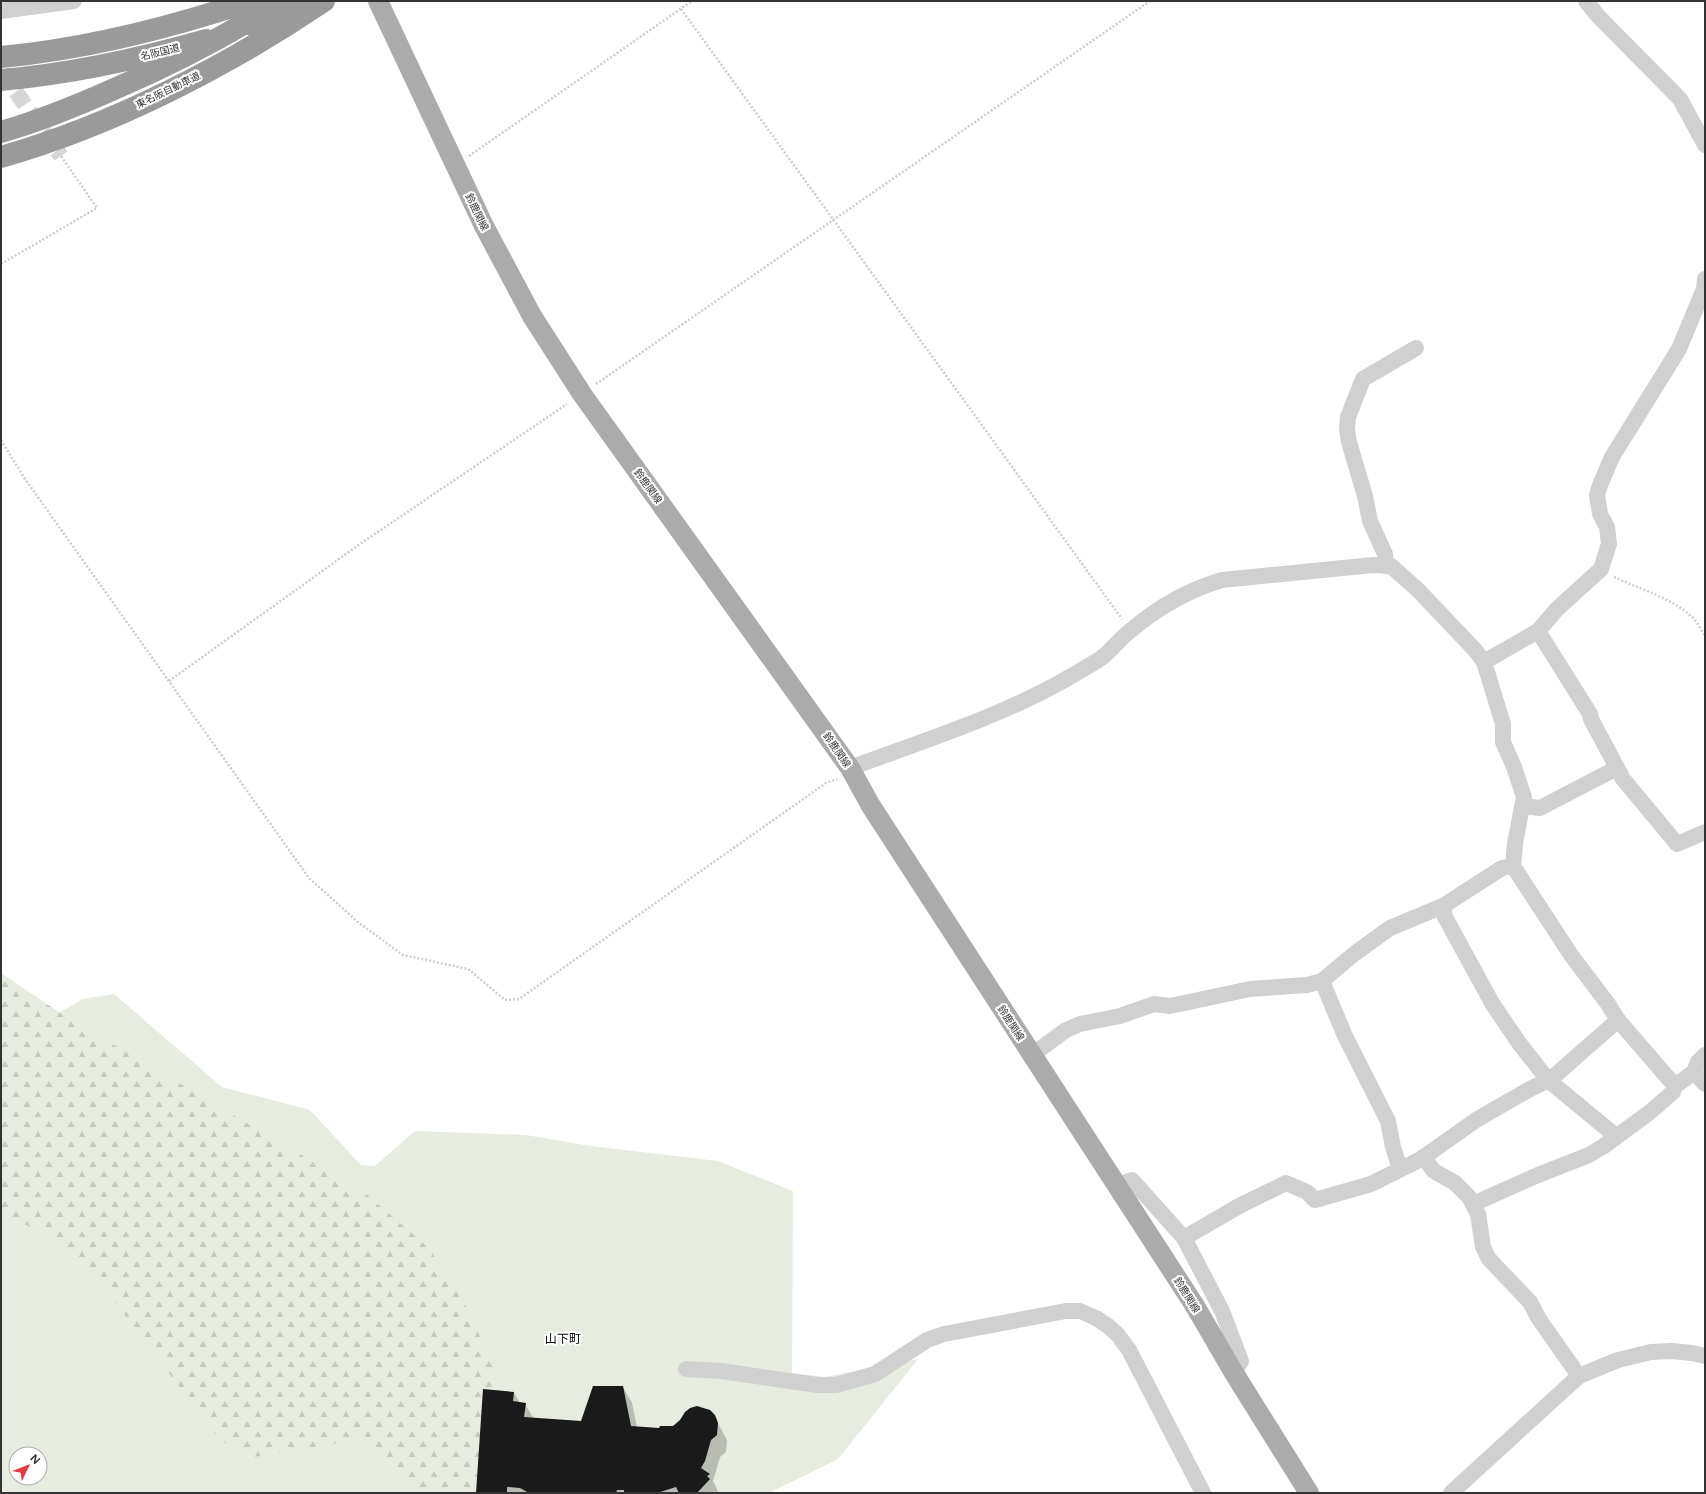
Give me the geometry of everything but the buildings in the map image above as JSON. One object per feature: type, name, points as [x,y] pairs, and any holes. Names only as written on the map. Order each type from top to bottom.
[{"type":"highway","points":[[1,57],[87,45],[152,31],[250,1]]},
{"type":"highway","points":[[1,132],[69,109],[134,80],[200,49],[255,18],[280,1]]},
{"type":"highway","name":"名阪国道","points":[[1,80],[27,78],[94,67],[161,52],[232,32],[314,1]]},
{"type":"highway","name":"東名阪自動車道","points":[[1,157],[78,130],[144,103],[214,68],[267,38],[324,1]]},
{"type":"main road","name":"鈴鹿関線","points":[[378,1],[484,226],[532,316],[582,394],[850,768],[871,806],[1195,1306],[1234,1373],[1309,1493]]},
{"type":"street","points":[[1,11],[74,1]]},
{"type":"street","points":[[1586,1],[1598,16],[1680,99],[1705,146]]},
{"type":"street","points":[[1484,662],[1538,631],[1557,609],[1601,569],[1609,544],[1607,527],[1600,514],[1598,495],[1600,485],[1612,457],[1679,349],[1705,286]]},
{"type":"street","points":[[1386,566],[1385,554],[1370,521],[1365,496],[1349,442],[1347,429],[1348,417],[1362,380],[1416,348]]},
{"type":"street","points":[[850,768],[1005,710],[1045,691],[1104,656],[1130,630],[1180,596],[1222,580],[1373,565],[1391,566],[1418,590],[1475,650],[1484,662],[1503,724],[1503,742],[1514,767],[1524,797],[1515,843],[1513,866],[1571,955],[1608,1004],[1618,1020],[1675,1086]]},
{"type":"street","points":[[1538,631],[1590,714],[1591,719],[1623,779],[1676,844],[1705,832]]},
{"type":"street","points":[[1523,806],[1540,808],[1617,768]]},
{"type":"street","points":[[1032,1055],[1066,1030],[1080,1024],[1120,1016],[1154,1004],[1170,1006],[1250,989],[1307,985],[1322,981],[1354,954],[1390,928],[1443,906],[1502,868],[1513,866]]},
{"type":"street","points":[[1443,906],[1445,917],[1492,1003],[1519,1043],[1548,1080],[1611,1132],[1615,1138]]},
{"type":"street","points":[[1322,981],[1345,1036],[1388,1121],[1393,1147],[1400,1168]]},
{"type":"street","points":[[1184,1238],[1239,1206],[1286,1183],[1307,1192],[1315,1200],[1371,1184],[1389,1176],[1400,1168],[1423,1157],[1476,1120],[1548,1080],[1618,1020]]},
{"type":"street","points":[[1473,1204],[1589,1154],[1615,1138],[1650,1112],[1673,1092],[1675,1086],[1694,1072],[1698,1062],[1705,1055]]},
{"type":"street","points":[[1694,1072],[1705,1084]]},
{"type":"street","points":[[1423,1157],[1434,1170],[1454,1183],[1463,1191],[1473,1204],[1478,1214],[1483,1247],[1488,1259],[1530,1302],[1539,1318],[1579,1376]]},
{"type":"street","points":[[1117,1186],[1132,1180],[1184,1238],[1222,1311],[1241,1361],[1234,1373]]},
{"type":"street","points":[[686,1369],[721,1371],[817,1385],[836,1385],[875,1374],[927,1340],[944,1334],[1048,1314],[1066,1311],[1080,1311],[1096,1318],[1108,1326],[1118,1335],[1129,1350],[1203,1493]]},
{"type":"street","points":[[1452,1493],[1579,1376],[1618,1360],[1651,1352],[1692,1352],[1705,1356]]},
{"type":"path","points":[[455,165],[692,1]]},
{"type":"path","points":[[169,682],[360,544],[582,394],[1150,1]]},
{"type":"path","points":[[681,9],[1130,630]]},
{"type":"path","points":[[1,264],[97,208],[61,156]]},
{"type":"path","points":[[1,440],[25,479],[309,878],[359,923],[403,955],[468,969],[505,1000],[519,999],[826,783],[838,778],[850,768]]},
{"type":"path","points":[[1601,569],[1616,578],[1657,595],[1687,613],[1696,621],[1705,636]]},
{"type":"green space","points":[[1,973],[63,1015],[364,1192],[430,1249],[470,1313],[518,1427],[572,1493],[409,1493],[389,1462],[361,1439],[248,1458],[219,1439],[114,1301],[43,1234],[12,1217],[1,1221]]},
{"type":"green space","points":[[114,994],[222,1087],[310,1110],[361,1165],[375,1166],[415,1131],[526,1135],[590,1146],[718,1161],[793,1191],[792,1373],[825,1377],[918,1359],[838,1459],[769,1493],[1,1493],[1,1046],[83,999]]},
{"type":"tunnel","points":[[2,72],[61,156]]},
{"type":"district","name":"山下町","points":[[563,1339]]}]
